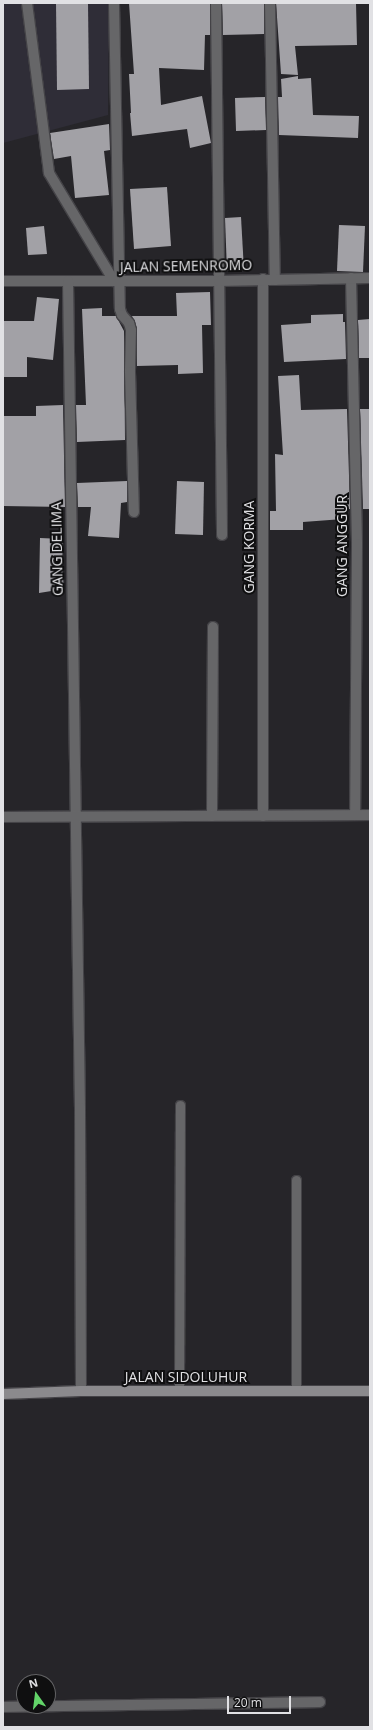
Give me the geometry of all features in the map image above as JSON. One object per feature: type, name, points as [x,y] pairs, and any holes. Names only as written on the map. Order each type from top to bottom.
[{"type":"main road","name":"JALAN SIDOLUHUR","points":[[3,1394],[81,1391],[370,1391]]},
{"type":"street","points":[[27,3],[49,173],[117,281]]},
{"type":"street","points":[[114,3],[117,281],[120,309],[122,315],[129,323],[131,330],[130,372],[134,512]]},
{"type":"street","points":[[216,3],[222,535]]},
{"type":"street","points":[[270,3],[275,280]]},
{"type":"street","name":"GANG ANGGUR","points":[[351,278],[357,544],[355,815]]},
{"type":"street","name":"JALAN SEMENROMO","points":[[3,281],[219,281],[370,278]]},
{"type":"street","name":"GANG KORMA","points":[[263,279],[263,816]]},
{"type":"street","name":"GANG DELIMA","points":[[68,281],[76,816],[81,1391]]},
{"type":"street","points":[[212,816],[213,627]]},
{"type":"street","points":[[3,817],[370,815]]},
{"type":"street","points":[[3,1708],[320,1702]]},
{"type":"lane","points":[[179,1391],[180,1105]]},
{"type":"lane","points":[[296,1180],[296,1390]]},
{"type":"shaded area","points":[[3,3],[109,3],[108,115],[3,143]]},
{"type":"building","points":[[56,3],[88,3],[89,89],[57,90]]},
{"type":"building","points":[[129,3],[210,3],[210,35],[205,35],[204,70],[159,68],[161,105],[202,96],[211,143],[190,148],[187,129],[132,136],[129,74],[134,74]]},
{"type":"building","points":[[222,3],[264,3],[264,34],[223,35]]},
{"type":"building","points":[[276,3],[356,3],[357,45],[295,46],[298,75],[281,74]]},
{"type":"building","points":[[298,76],[298,79],[311,78],[313,115],[359,116],[358,138],[279,135],[278,97],[282,97],[281,79]]},
{"type":"building","points":[[265,97],[266,130],[236,131],[235,98]]},
{"type":"building","points":[[109,124],[110,150],[104,151],[109,195],[75,198],[71,156],[54,159],[50,133]]},
{"type":"building","points":[[167,187],[171,246],[134,249],[130,189]]},
{"type":"building","points":[[241,217],[244,270],[227,271],[225,218]]},
{"type":"building","points":[[339,225],[365,226],[363,272],[337,271]]},
{"type":"building","points":[[44,226],[47,254],[28,255],[26,228]]},
{"type":"building","points":[[210,292],[211,325],[202,325],[203,373],[178,374],[178,365],[137,366],[137,330],[132,316],[177,316],[176,293]]},
{"type":"building","points":[[37,297],[59,299],[53,360],[27,357],[27,377],[3,377],[3,321],[34,321]]},
{"type":"building","points":[[102,308],[102,316],[116,316],[124,331],[125,440],[77,442],[76,405],[86,405],[82,309]]},
{"type":"building","points":[[343,314],[343,322],[345,322],[346,359],[284,362],[281,325],[311,323],[311,315]]},
{"type":"building","points":[[370,319],[370,358],[359,358],[358,320]]},
{"type":"building","points":[[299,375],[301,410],[347,409],[350,509],[342,510],[343,519],[303,522],[303,530],[270,530],[270,511],[276,511],[275,454],[283,455],[278,376]]},
{"type":"building","points":[[63,405],[65,507],[3,506],[3,416],[36,416],[36,406]]},
{"type":"building","points":[[360,409],[370,409],[370,509],[363,509]]},
{"type":"building","points":[[127,481],[127,502],[121,503],[119,538],[88,536],[91,507],[78,507],[77,483]]},
{"type":"building","points":[[177,481],[204,482],[203,535],[175,534]]},
{"type":"building","points":[[40,538],[63,539],[62,566],[64,589],[39,593]]}]
